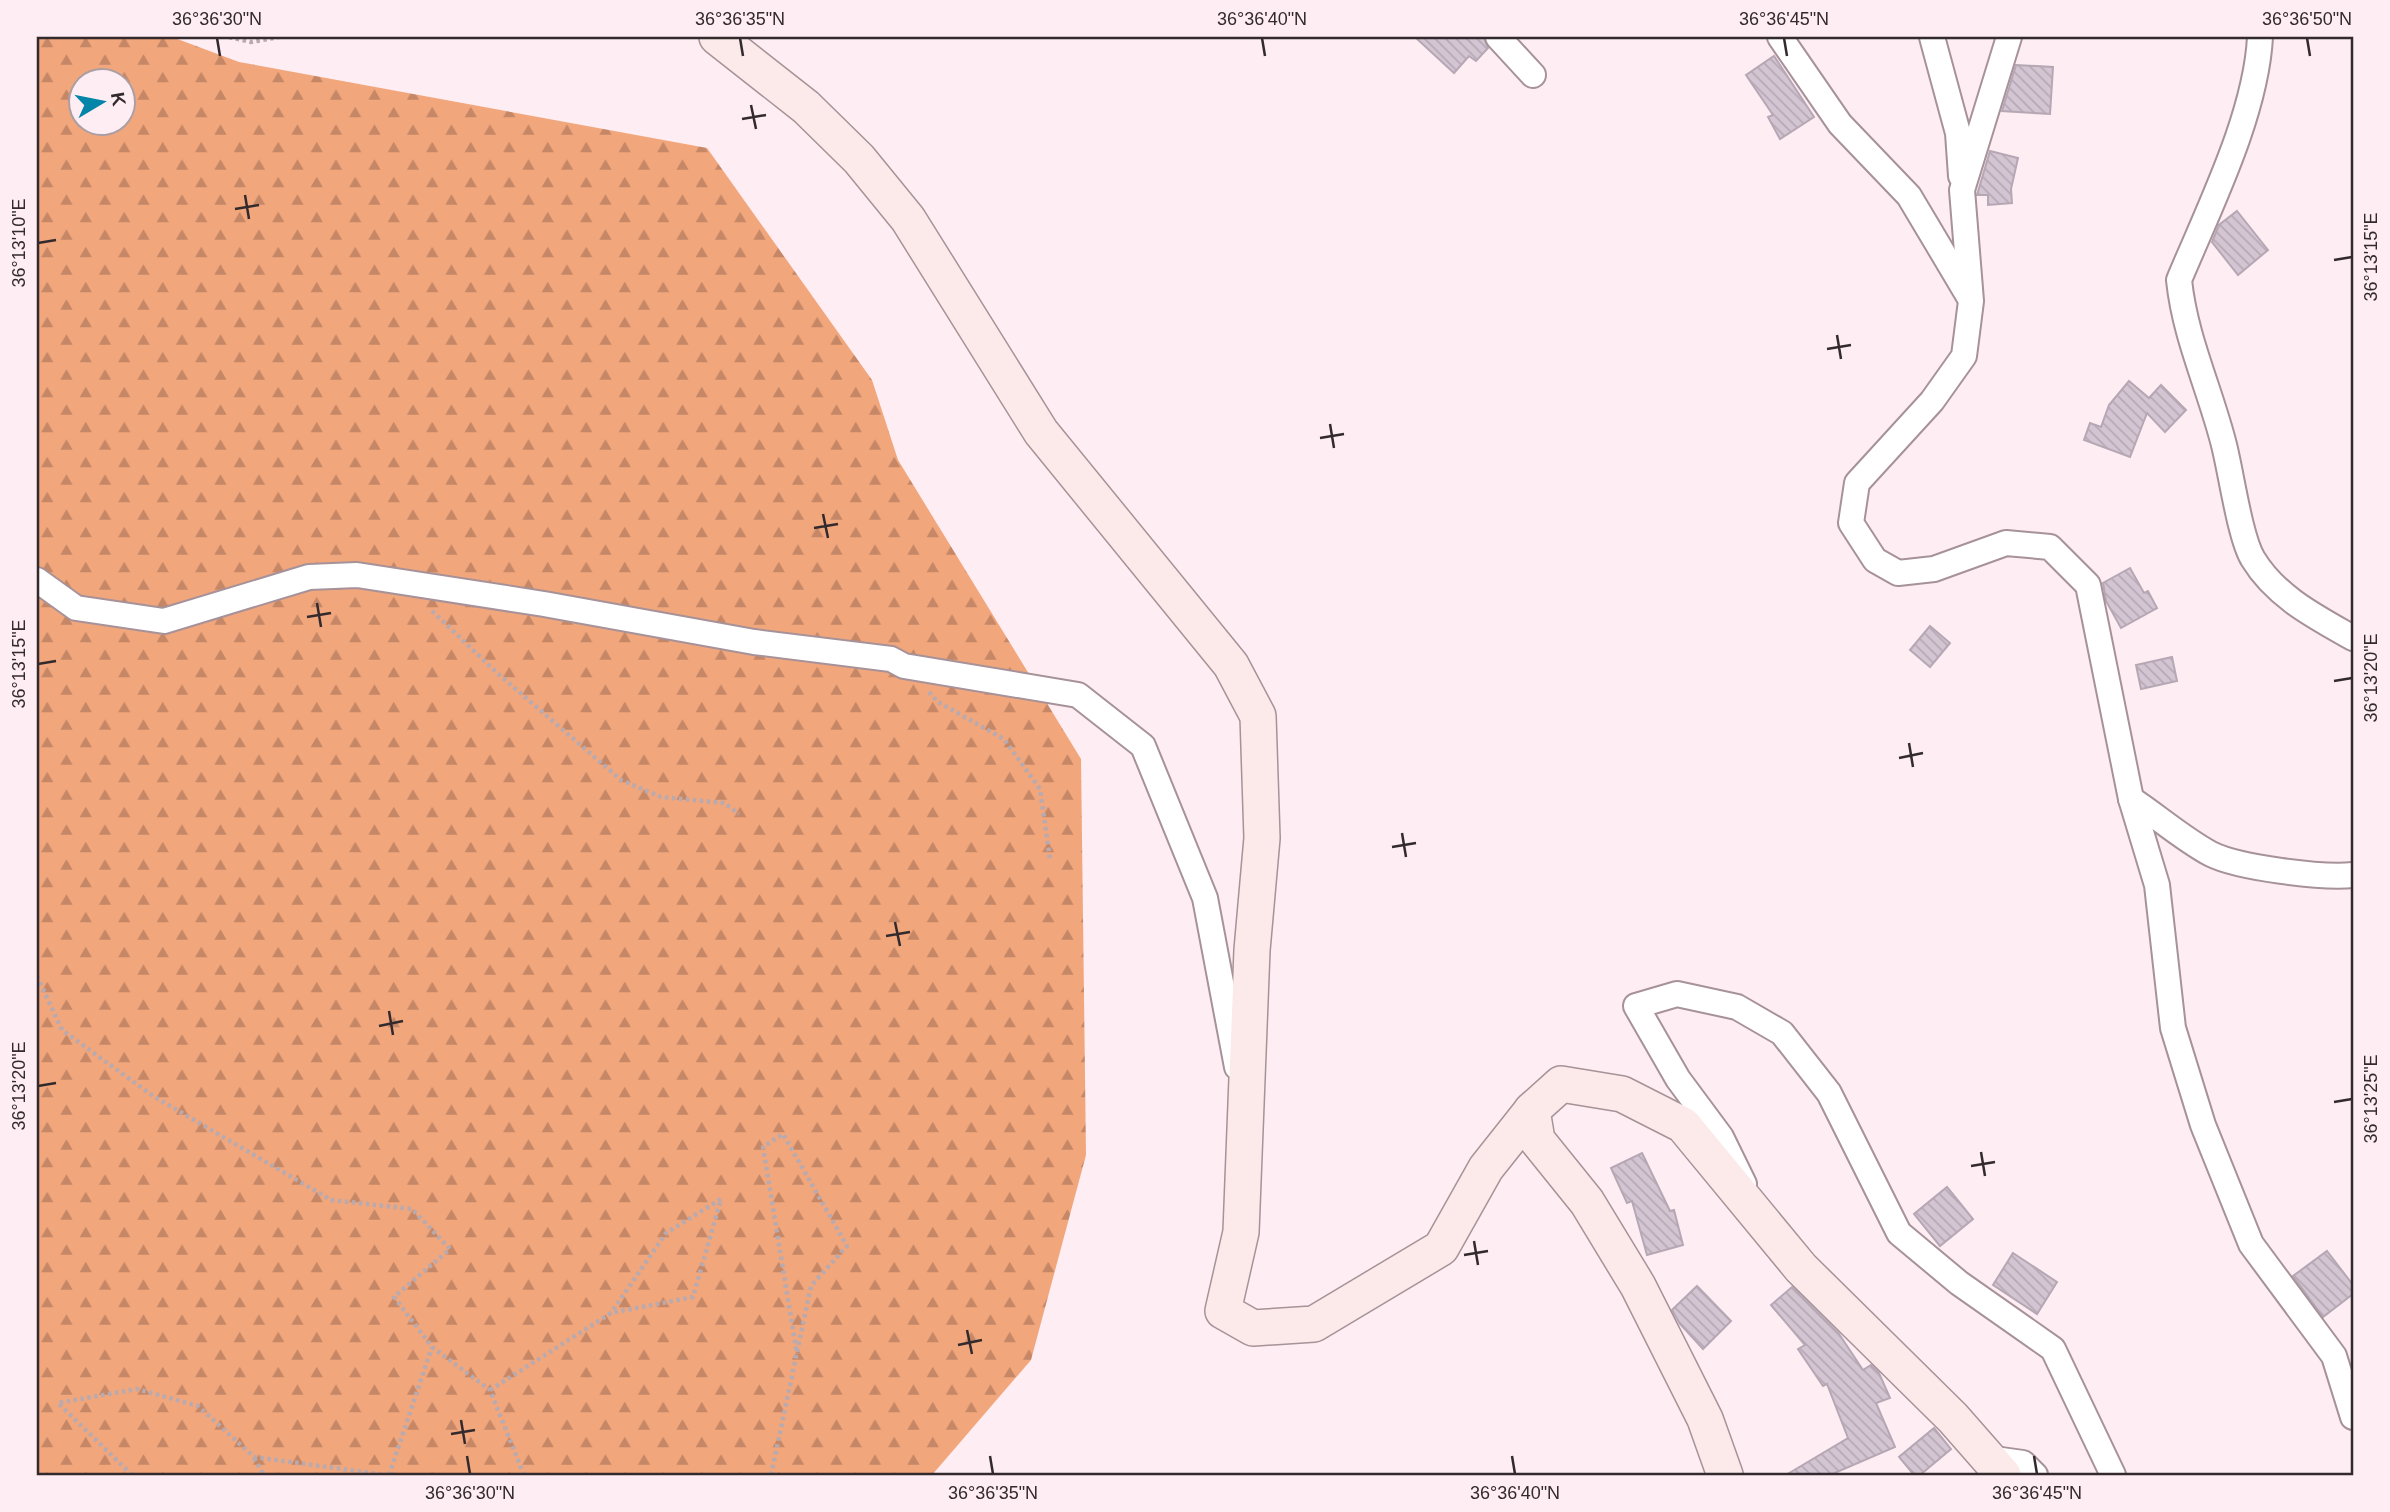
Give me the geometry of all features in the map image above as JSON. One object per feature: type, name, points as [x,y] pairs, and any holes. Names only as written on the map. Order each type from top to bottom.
[{"type":"street","points":[[717,37],[806,107],[859,159],[908,219],[1041,432],[1231,665],[1258,716],[1262,838],[1252,950],[1241,1232],[1223,1311],[1253,1328],[1314,1324],[1441,1248],[1486,1168],[1532,1110],[1560,1084],[1622,1094],[1683,1125],[1801,1268],[1953,1418],[1993,1469],[2023,1463],[2035,1475]]},
{"type":"street","points":[[1498,37],[1533,75]]},
{"type":"street","points":[[1780,37],[1840,124],[1909,196],[1971,301]]},
{"type":"street","points":[[1933,37],[1958,133],[1971,301],[1964,356],[1932,401],[1857,483],[1851,523],[1875,560],[1898,573],[1934,569],[2006,543],[2050,547],[2088,585],[2131,799],[2157,885],[2173,1028],[2203,1125],[2251,1244],[2334,1356],[2353,1417]]},
{"type":"street","points":[[1962,190],[2010,37]]},
{"type":"street","points":[[2260,37],[2258,64],[2250,101],[2179,280],[2182,312],[2224,442],[2252,558],[2273,584],[2303,610],[2353,638]]},
{"type":"street","points":[[37,580],[76,608],[164,621],[309,577],[357,575],[754,642],[891,659],[904,666],[1078,695],[1143,746],[1205,898],[1247,1117]]},
{"type":"street","points":[[2131,799],[2212,854],[2267,868],[2331,877],[2353,874]]},
{"type":"street","points":[[1763,1222],[1721,1137],[1678,1079],[1636,1006],[1677,994],[1737,1007],[1782,1033],[1829,1093],[1899,1233],[1959,1283],[2053,1349],[2113,1475]]},
{"type":"street","points":[[1532,1110],[1537,1140],[1587,1202],[1638,1286],[1705,1419],[1726,1475]]},
{"type":"path","points":[[229,37],[251,42],[279,37]]},
{"type":"path","points":[[396,582],[455,630],[496,673],[621,780],[661,797],[724,803],[739,814]]},
{"type":"path","points":[[904,666],[938,702],[1004,739],[1040,789],[1050,859]]},
{"type":"path","points":[[37,976],[62,1030],[153,1096],[331,1199],[412,1209],[450,1248],[394,1297],[432,1347],[491,1390],[524,1475]]},
{"type":"path","points":[[771,1475],[797,1354],[811,1286],[847,1246],[783,1134],[763,1147],[797,1354]]},
{"type":"path","points":[[491,1390],[611,1314],[693,1297],[720,1199],[666,1233],[611,1314]]},
{"type":"path","points":[[254,1457],[388,1475],[432,1347]]},
{"type":"path","points":[[132,1475],[58,1404],[137,1390],[198,1406],[254,1457],[264,1475]]},
{"type":"green space","points":[[37,37],[172,37],[239,62],[707,148],[872,380],[898,460],[1081,759],[1086,1155],[1031,1360],[932,1475],[37,1475]]},
{"type":"building","points":[[1415,37],[1484,37],[1488,48],[1476,61],[1469,56],[1454,73]]},
{"type":"building","points":[[1774,56],[1814,117],[1780,139],[1768,117],[1773,115],[1746,75]]},
{"type":"building","points":[[2016,65],[2053,67],[2050,114],[2002,111]]},
{"type":"building","points":[[1990,151],[2018,158],[2011,189],[2012,203],[1988,205],[1988,195],[1977,195]]},
{"type":"building","points":[[2237,211],[2268,250],[2238,275],[2212,242],[2219,225]]},
{"type":"building","points":[[2129,381],[2149,398],[2161,385],[2186,410],[2165,432],[2147,413],[2130,457],[2084,440],[2090,423],[2101,427],[2109,405]]},
{"type":"building","points":[[2130,568],[2144,593],[2148,591],[2157,608],[2121,628],[2106,601],[2103,583]]},
{"type":"building","points":[[1930,626],[1950,643],[1930,667],[1910,650]]},
{"type":"building","points":[[2172,657],[2177,681],[2141,689],[2136,665]]},
{"type":"building","points":[[1642,1153],[1670,1211],[1674,1210],[1683,1245],[1647,1255],[1632,1201],[1627,1203],[1611,1168]]},
{"type":"building","points":[[1947,1187],[1973,1219],[1940,1246],[1914,1214]]},
{"type":"building","points":[[2327,1251],[2353,1285],[2353,1294],[2323,1317],[2293,1276]]},
{"type":"building","points":[[2013,1253],[2057,1282],[2037,1314],[1993,1285]]},
{"type":"building","points":[[1697,1286],[1731,1321],[1703,1349],[1680,1324],[1672,1310]]},
{"type":"building","points":[[1792,1287],[1839,1334],[1863,1370],[1871,1365],[1879,1373],[1890,1398],[1876,1403],[1895,1447],[1830,1475],[1786,1475],[1848,1438],[1827,1384],[1823,1386],[1798,1349],[1805,1345],[1771,1305]]},
{"type":"building","points":[[1934,1428],[1951,1449],[1920,1475],[1914,1475],[1899,1457]]}]
